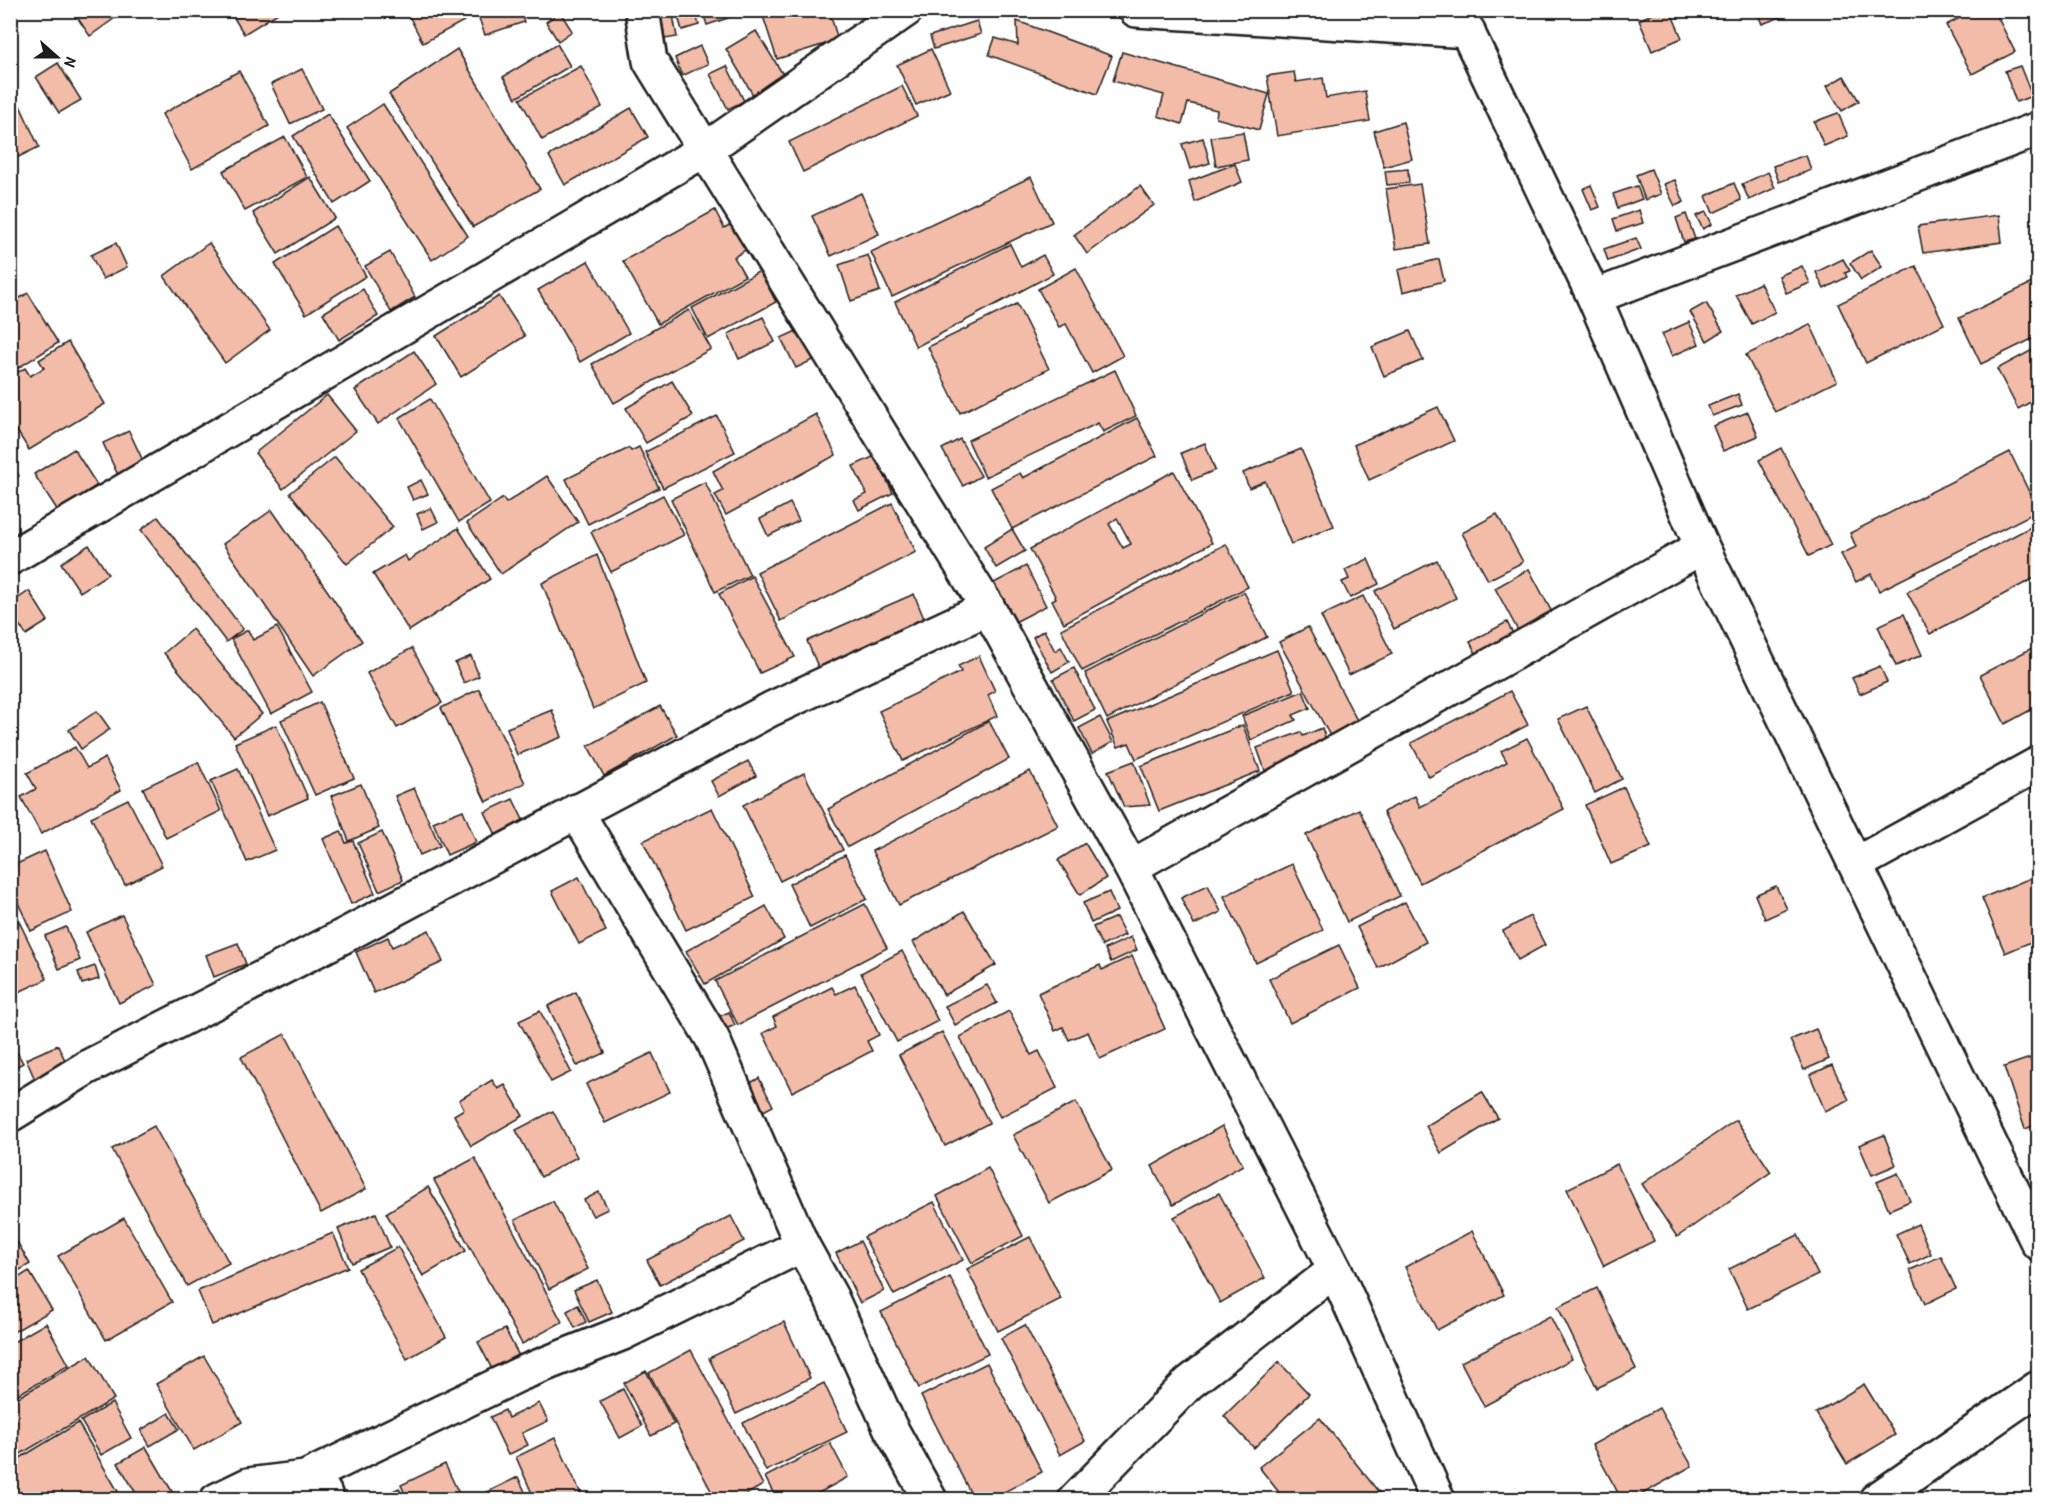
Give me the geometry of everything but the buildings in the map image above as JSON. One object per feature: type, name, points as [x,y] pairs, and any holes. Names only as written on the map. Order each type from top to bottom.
[{"type":"street","points":[[642,10],[650,61],[987,608],[1131,867],[1335,1270],[1438,1500]]},
{"type":"street","points":[[10,558],[706,149],[906,10]]},
{"type":"street","points":[[1136,10],[1463,20],[1594,297],[1702,547],[2038,1242]]},
{"type":"street","points":[[1594,297],[2038,129]]},
{"type":"street","points":[[1131,867],[1702,547]]},
{"type":"street","points":[[10,1115],[86,1068],[334,941],[771,709],[987,608]]},
{"type":"street","points":[[1856,864],[2038,764]]},
{"type":"street","points":[[576,811],[712,1038],[802,1245],[831,1297],[890,1427],[930,1500]]},
{"type":"street","points":[[218,1500],[248,1485],[316,1489],[520,1374],[623,1333],[802,1245]]},
{"type":"street","points":[[1075,1500],[1189,1383],[1335,1270]]},
{"type":"street","points":[[1876,1500],[2038,1388]]}]
